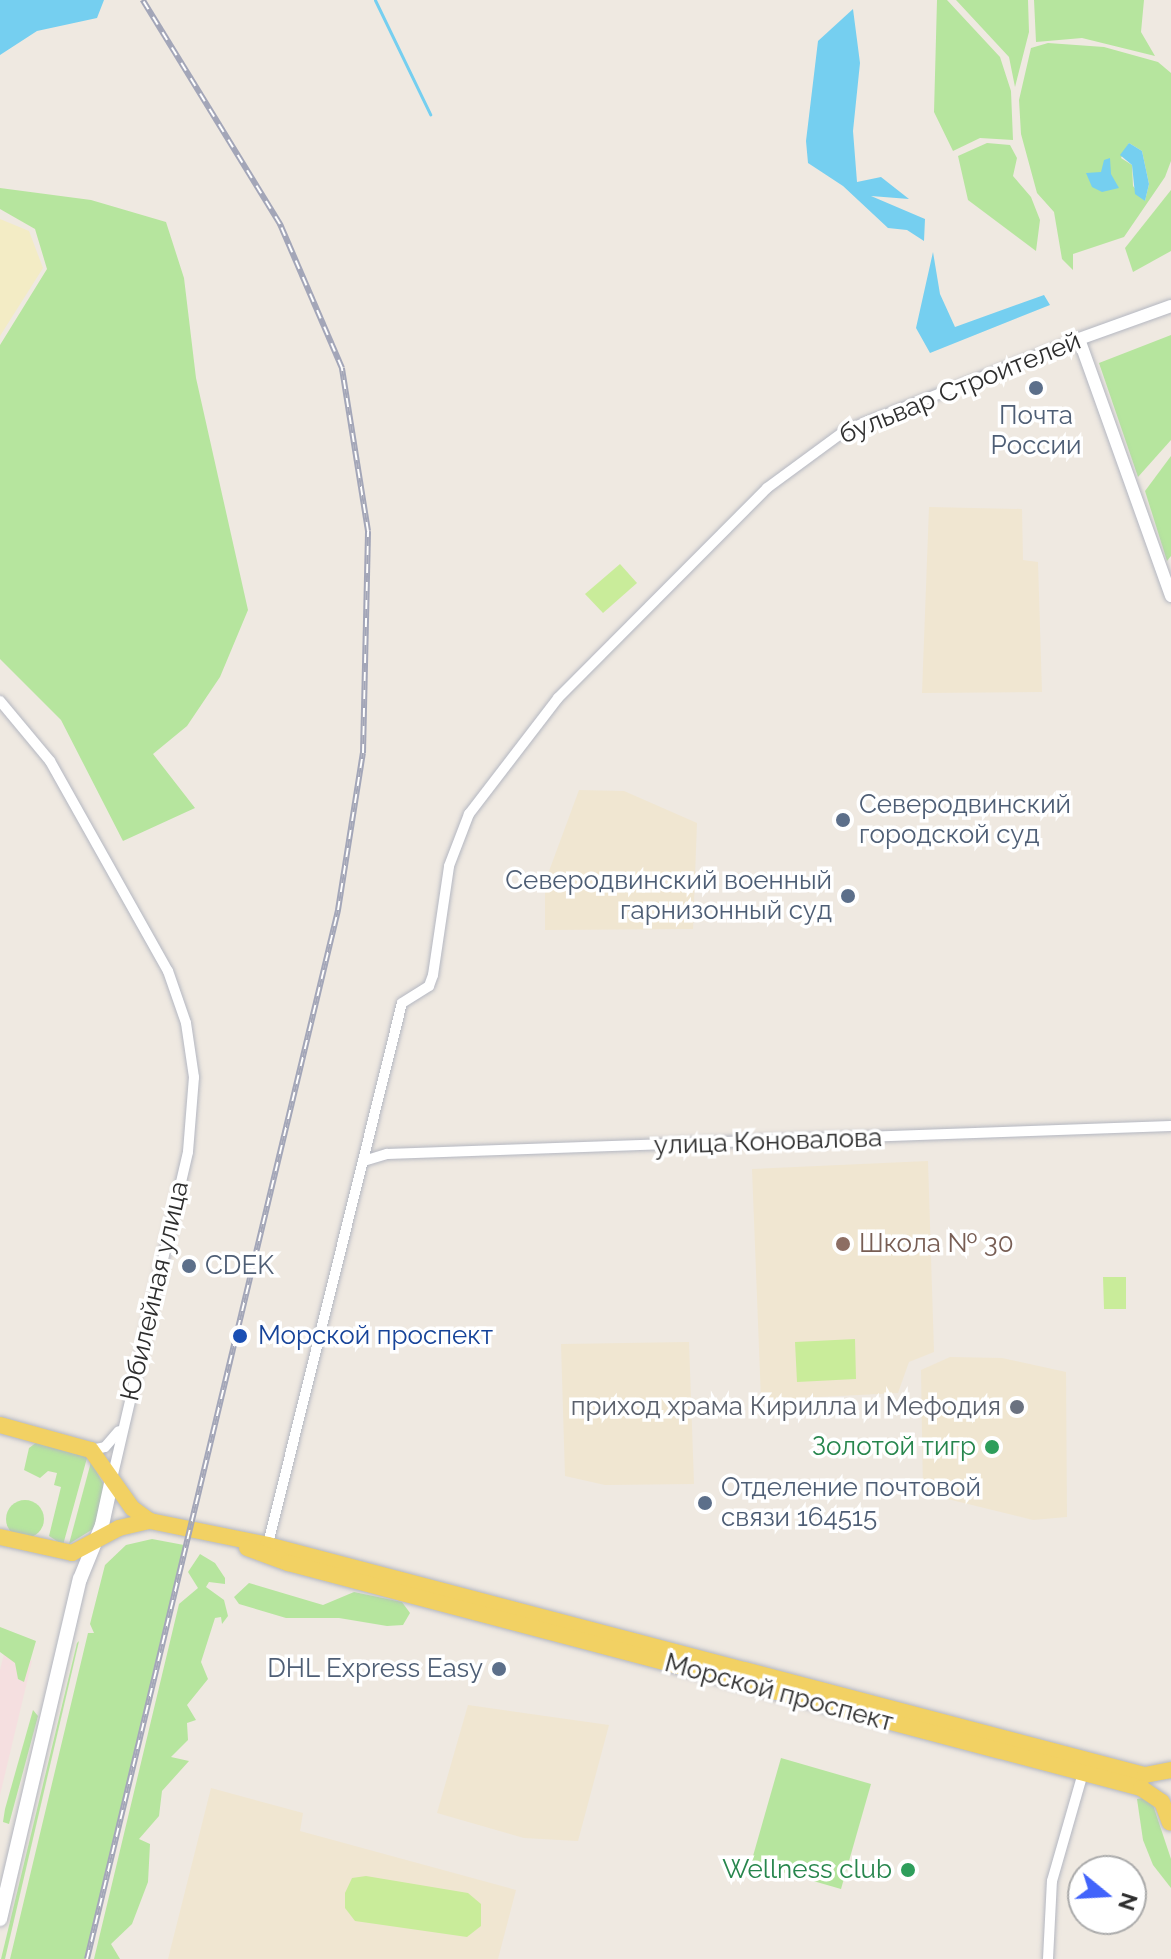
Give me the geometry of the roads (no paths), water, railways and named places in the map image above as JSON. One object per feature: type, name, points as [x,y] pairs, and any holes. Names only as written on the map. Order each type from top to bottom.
[{"type":"main road","points":[[0,1425],[91,1450],[132,1508],[150,1521]]},
{"type":"main road","name":"Юбилейная улица","points":[[0,1919],[80,1579],[112,1479]]},
{"type":"main road","name":"Морской проспект","points":[[150,1521],[1085,1766],[1145,1775],[1171,1770]]},
{"type":"main road","points":[[0,1537],[64,1554],[126,1525],[150,1521]]},
{"type":"main road","points":[[64,1554],[80,1579]]},
{"type":"main road","name":"Морской проспект","points":[[1085,1766],[1153,1793],[1162,1802],[1170,1825]]},
{"type":"main road","points":[[1170,1825],[1171,1791]]},
{"type":"street","name":"бульвар Строителей","points":[[266,1551],[367,1160],[402,1003],[429,986],[433,975],[449,866],[469,814],[558,698],[767,488],[833,438],[1079,339],[1171,306]]},
{"type":"street","points":[[1079,339],[1171,596]]},
{"type":"street","name":"Юбилейная улица","points":[[0,701],[50,761],[168,971],[186,1023],[194,1077],[188,1152],[112,1479]]},
{"type":"street","name":"улица Коновалова","points":[[367,1160],[387,1154],[1171,1126]]},
{"type":"street","points":[[91,1450],[111,1443],[123,1426]]},
{"type":"street","points":[[1048,1959],[1052,1881],[1085,1766]]},
{"type":"water","points":[[0,0],[104,0],[97,18],[37,31],[0,55]]},
{"type":"water","points":[[853,9],[860,63],[853,131],[857,182],[881,177],[909,199],[871,196],[925,219],[924,241],[907,230],[888,228],[843,186],[808,163],[806,141],[818,41]]},
{"type":"water","points":[[1129,143],[1142,151],[1149,184],[1145,201],[1135,194],[1132,165],[1120,155]]},
{"type":"water","points":[[1110,158],[1111,174],[1119,188],[1102,192],[1092,187],[1086,173],[1101,172],[1104,160]]},
{"type":"water","points":[[933,252],[940,294],[955,327],[1044,295],[1050,305],[930,353],[916,328]]},
{"type":"waterway","points":[[375,0],[430,114]]},
{"type":"railway","points":[[87,1959],[338,910],[363,753],[368,531],[342,368],[280,224],[143,0]]},
{"type":"place","name":"Почта России","points":[[1036,388]]},
{"type":"place","name":"Северодвинский городской суд","points":[[843,820]]},
{"type":"place","name":"Северодвинский военный гарнизонный суд","points":[[848,896]]},
{"type":"place","name":"Школа № 30","points":[[843,1244]]},
{"type":"place","name":"CDEK","points":[[189,1266]]},
{"type":"place","name":"Морской проспект","points":[[240,1336]]},
{"type":"place","name":"приход храма Кирилла и Мефодия","points":[[1017,1407]]},
{"type":"place","name":"Золотой тигр","points":[[992,1447]]},
{"type":"place","name":"Отделение почтовой связи 164515","points":[[705,1503]]},
{"type":"place","name":"DHL Express Easy","points":[[499,1669]]},
{"type":"place","name":"Wellness club","points":[[908,1870]]}]
